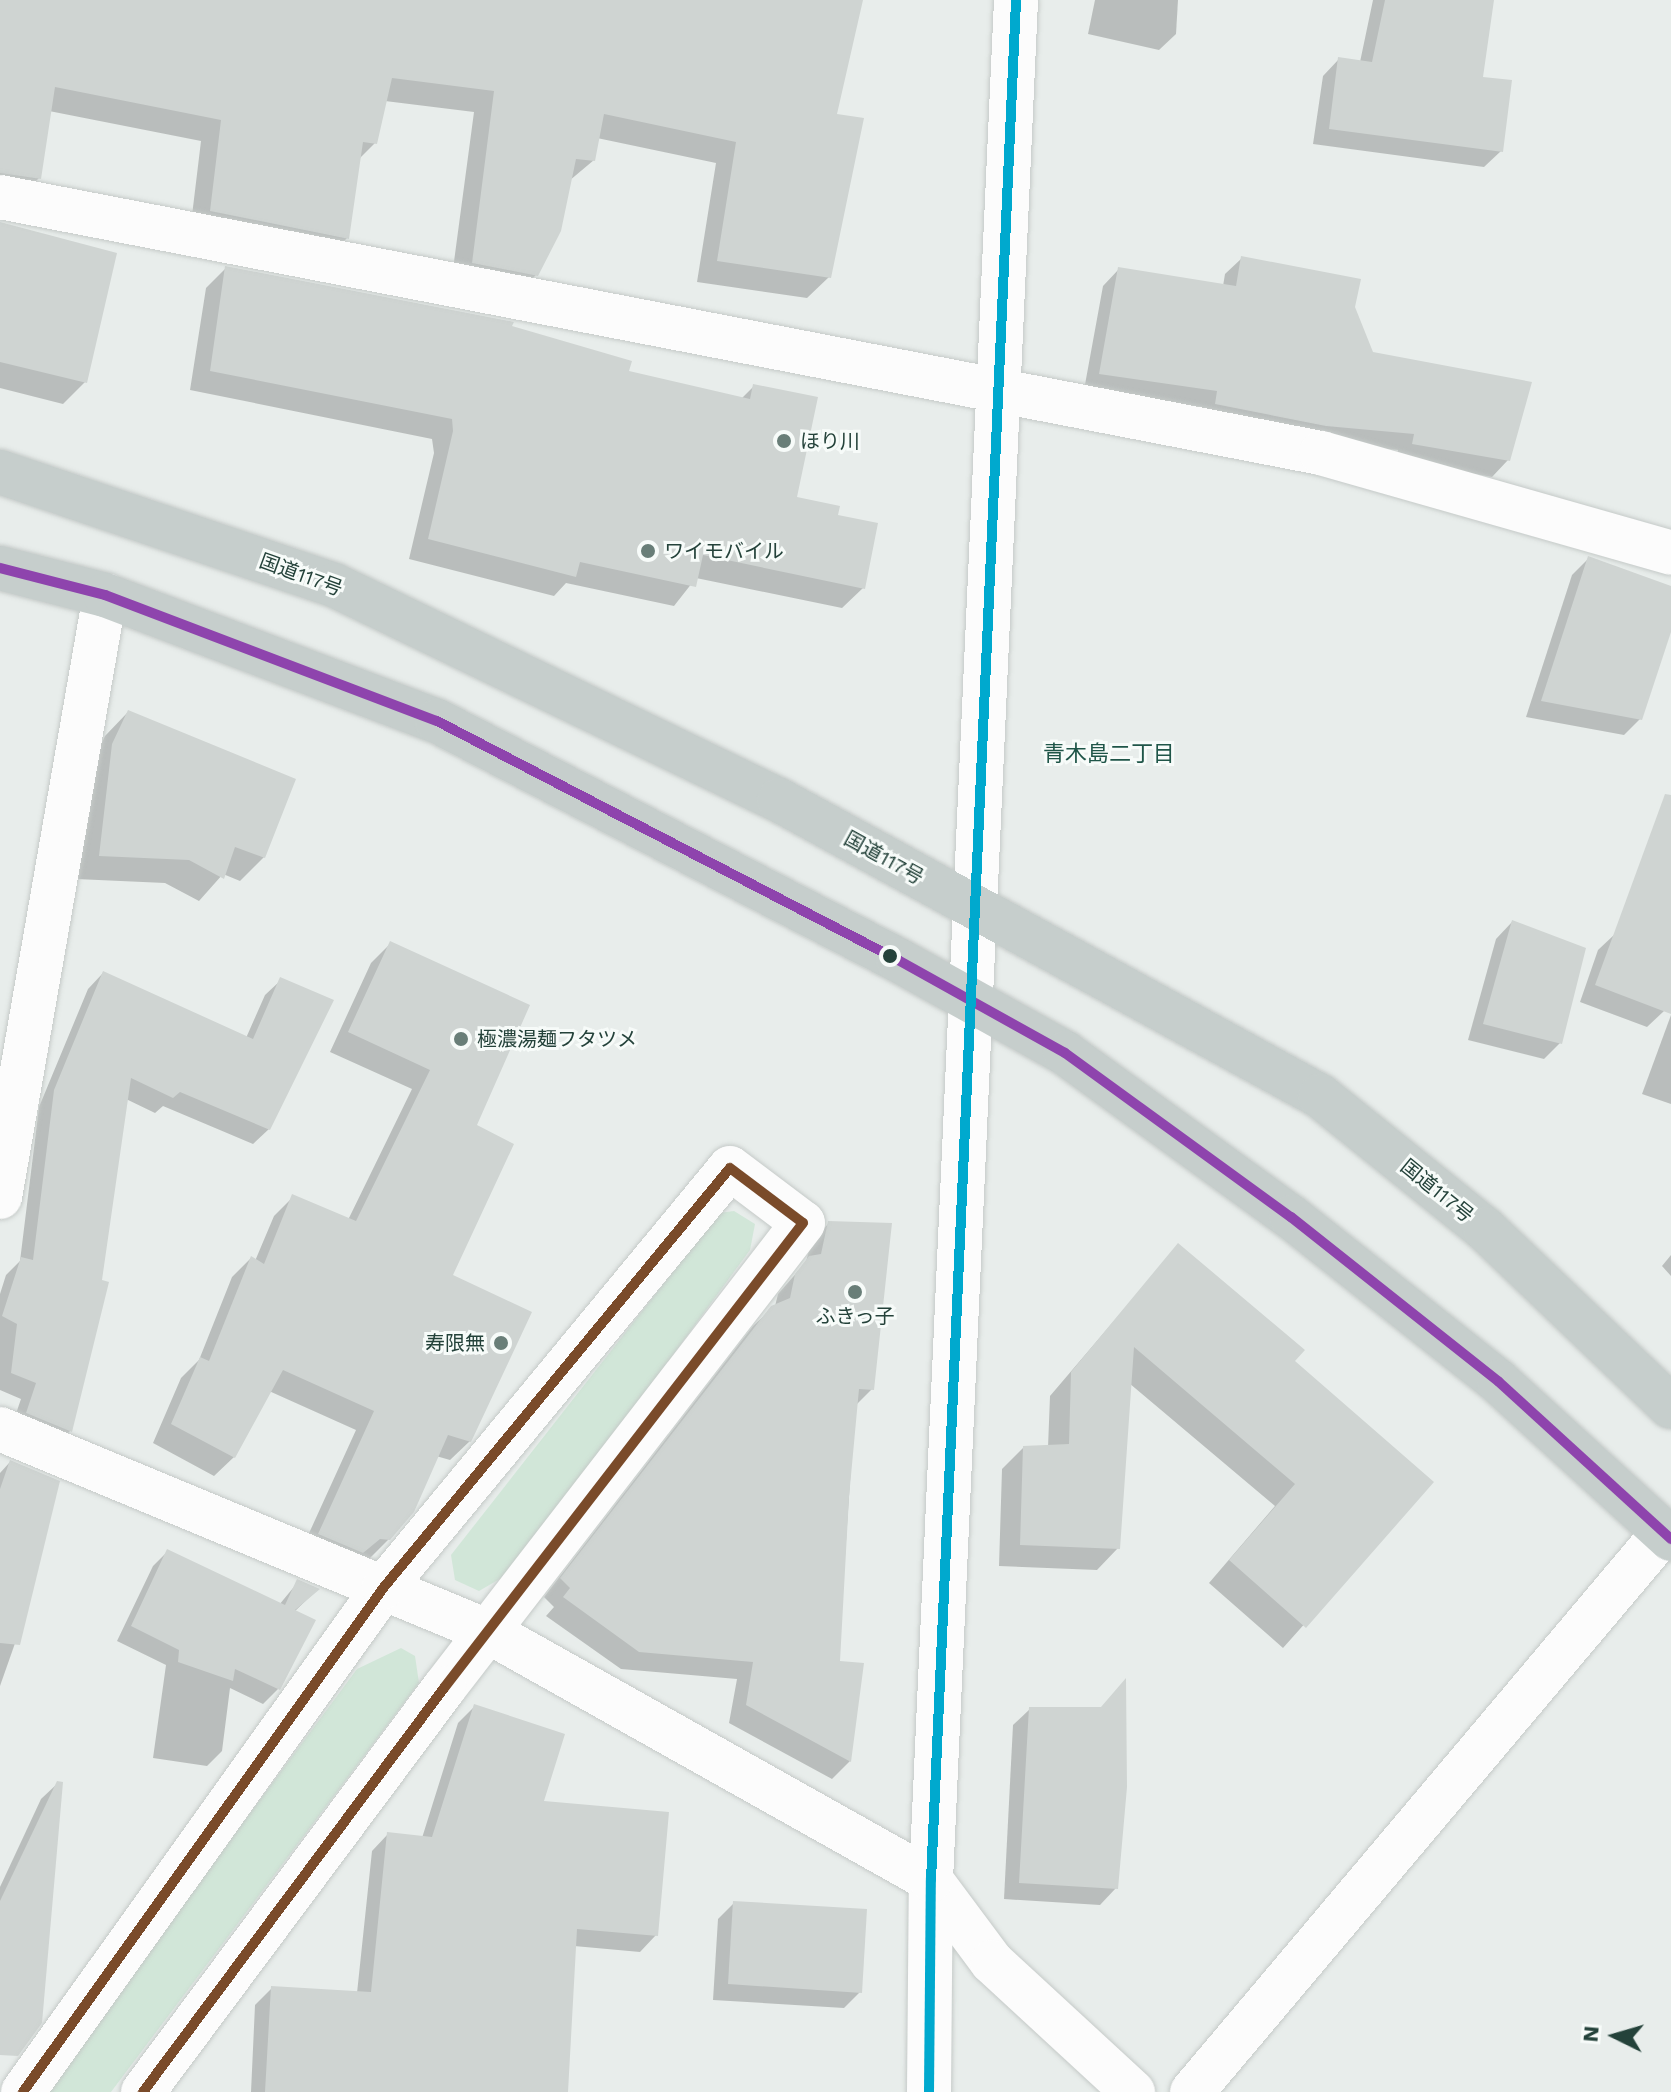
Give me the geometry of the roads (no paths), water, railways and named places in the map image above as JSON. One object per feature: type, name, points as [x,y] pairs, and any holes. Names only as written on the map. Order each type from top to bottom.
[{"type":"highway","name":"国道117号","points":[[0,472],[334,585],[779,800],[1320,1096],[1485,1229],[1671,1407]]},
{"type":"highway","points":[[0,568],[105,595],[437,721],[972,1000],[1108,1080],[1291,1217],[1499,1382],[1668,1536]]},
{"type":"street","points":[[929,2092],[931,1880],[1016,0]]},
{"type":"street","points":[[0,197],[998,393],[1321,453],[1671,553]]},
{"type":"street","points":[[0,1197],[105,595]]},
{"type":"street","points":[[23,2092],[384,1587],[730,1168],[803,1223],[489,1632],[143,2092]]},
{"type":"street","points":[[0,1429],[489,1632],[931,1880],[992,1962],[1133,2092]]},
{"type":"street","points":[[1192,2092],[1668,1536]]},
{"type":"place","name":"ほり川","points":[[784,441]]},
{"type":"place","name":"ワイモバイル","points":[[648,551]]},
{"type":"place","name":"極濃湯麺フタツメ","points":[[461,1039]]},
{"type":"place","name":"ふきっ子","points":[[855,1292]]},
{"type":"place","name":"寿限無","points":[[501,1343]]},
{"type":"district","name":"青木島二丁目","points":[[1109,754]]}]
